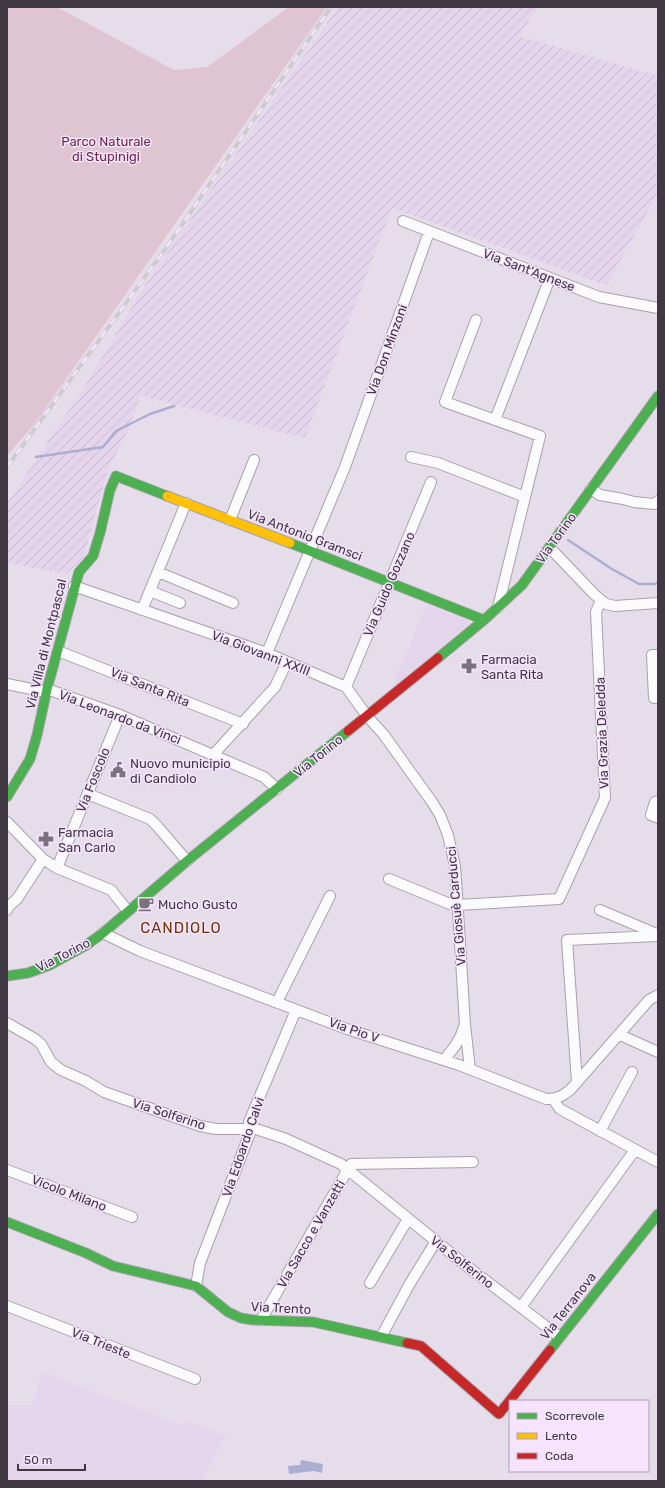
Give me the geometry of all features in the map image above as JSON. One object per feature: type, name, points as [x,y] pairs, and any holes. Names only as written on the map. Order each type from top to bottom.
[{"type":"street","name":"Via Sant'Agnese","points":[[403,221],[598,297],[658,308]]},
{"type":"street","name":"Via Don Minzoni","points":[[267,653],[345,467],[429,232]]},
{"type":"street","points":[[495,420],[550,278]]},
{"type":"street","points":[[476,320],[445,402],[540,436],[498,607]]},
{"type":"street","name":"Via Torino","points":[[7,976],[28,972],[50,965],[85,946],[103,933],[187,861],[484,620],[522,585],[658,396]]},
{"type":"street","points":[[411,456],[438,463],[525,497]]},
{"type":"street","points":[[230,520],[254,460]]},
{"type":"street","name":"Via Antonio Gramsci","points":[[116,476],[484,620]]},
{"type":"street","name":"Via Villa di Montpascal","points":[[7,797],[30,759],[74,586],[79,572],[93,556],[110,490],[116,476]]},
{"type":"street","name":"Via Guido Gozzano","points":[[346,687],[431,482]]},
{"type":"street","points":[[591,488],[600,495],[623,498],[634,502],[654,504],[658,501]]},
{"type":"street","points":[[142,610],[186,503]]},
{"type":"street","points":[[550,548],[606,604],[614,606],[658,603]]},
{"type":"street","points":[[158,572],[233,603]]},
{"type":"street","name":"Via Giovanni XXIII","points":[[74,586],[267,653],[346,687]]},
{"type":"street","points":[[150,591],[180,603]]},
{"type":"street","name":"Via Grazia Deledda","points":[[389,879],[450,904],[458,905],[559,899],[604,798],[596,612],[601,600]]},
{"type":"street","name":"Via Santa Rita","points":[[58,650],[243,724]]},
{"type":"street","points":[[658,655],[652,655],[654,698],[658,698]]},
{"type":"street","points":[[214,754],[243,724],[275,687],[287,662]]},
{"type":"street","name":"Via Leonardo da Vinci","points":[[7,684],[47,690],[120,715],[264,776],[277,789]]},
{"type":"street","points":[[346,687],[367,716]]},
{"type":"street","name":"Via Foscolo","points":[[57,868],[93,796],[120,715]]},
{"type":"street","name":"Via Giosuè Carducci","points":[[367,716],[384,734],[432,802],[442,820],[451,848],[455,866],[465,1025],[470,1069]]},
{"type":"street","points":[[93,796],[150,819],[187,861]]},
{"type":"street","points":[[656,802],[651,815],[658,818]]},
{"type":"street","points":[[7,822],[43,859],[57,868],[111,890],[128,911]]},
{"type":"street","points":[[7,908],[18,899],[43,859]]},
{"type":"street","points":[[277,1002],[330,896]]},
{"type":"street","points":[[600,910],[658,935]]},
{"type":"street","name":"Via Pio V","points":[[103,933],[140,950],[347,1029],[470,1069],[540,1097],[553,1099]]},
{"type":"street","points":[[577,1082],[567,940],[658,935]]},
{"type":"street","points":[[658,995],[649,1000],[620,1035],[577,1082],[562,1096],[553,1099],[560,1110],[658,1162]]},
{"type":"street","name":"Via Edoardo Calvi","points":[[196,1286],[200,1263],[250,1133],[249,1122],[296,1010]]},
{"type":"street","name":"Via Solferino","points":[[7,1023],[41,1044],[55,1067],[86,1081],[104,1092],[200,1126],[216,1129],[256,1128],[286,1139],[341,1164],[408,1219],[560,1337]]},
{"type":"street","name":"Via Giosuè Carducci","points":[[444,1060],[456,1046],[465,1025]]},
{"type":"street","points":[[620,1035],[658,1052]]},
{"type":"street","points":[[600,1131],[632,1072]]},
{"type":"street","points":[[521,1308],[635,1150]]},
{"type":"street","points":[[348,1169],[351,1164],[473,1162]]},
{"type":"street","name":"Via Sacco e Vanzetti","points":[[261,1320],[348,1169]]},
{"type":"street","name":"Vicolo Milano","points":[[7,1170],[132,1217]]},
{"type":"street","name":"Via Terranova","points":[[510,1400],[658,1214]]},
{"type":"street","points":[[370,1283],[408,1219]]},
{"type":"street","name":"Via Trento","points":[[7,1222],[86,1253],[113,1266],[196,1286],[228,1312],[241,1318],[313,1322],[421,1346],[499,1414]]},
{"type":"street","points":[[381,1337],[409,1285],[436,1241]]},
{"type":"street","name":"Via Trieste","points":[[7,1306],[195,1380]]},
{"type":"street","name":"Via Terranova","points":[[499,1414],[509,1401]]},
{"type":"shaded area","points":[[338,7],[538,7],[519,36],[658,76],[658,194],[607,284],[600,283],[392,208],[305,438],[141,396],[126,435],[107,473],[84,556],[67,574],[7,563],[7,503],[84,387],[148,280]]},
{"type":"shaded area","points":[[427,605],[471,622],[391,688]]},
{"type":"shaded area","points":[[41,1372],[184,1426],[186,1421],[226,1436],[201,1481],[7,1481],[7,1405],[33,1405]]},
{"type":"green space","name":"Parco Naturale di Stupinigi","points":[[7,7],[57,7],[174,70],[207,67],[289,7],[327,7],[36,422],[7,456]]},
{"type":"water","points":[[301,1460],[323,1464],[322,1473],[314,1471],[289,1474],[288,1466],[300,1465]]},
{"type":"waterway","points":[[36,457],[103,447],[116,431],[150,414],[174,406]]},
{"type":"waterway","points":[[568,540],[612,569],[639,584],[655,584],[658,582]]},
{"type":"railway","points":[[7,467],[166,248],[331,7]]},
{"type":"traffic: fast","points":[[438,658],[484,620],[522,585],[658,396]]},
{"type":"traffic: fast","points":[[7,797],[30,759],[47,689],[79,572],[93,556],[110,490],[116,476],[167,496]]},
{"type":"traffic: fast","points":[[290,543],[484,620]]},
{"type":"traffic: fast","points":[[7,976],[28,973],[50,965],[85,946],[103,933],[187,861],[348,731]]},
{"type":"traffic: fast","points":[[550,1350],[658,1214]]},
{"type":"traffic: fast","points":[[7,1222],[86,1253],[113,1266],[196,1286],[228,1312],[241,1318],[253,1320],[313,1322],[407,1343]]},
{"type":"traffic: slow","points":[[167,496],[290,543]]},
{"type":"traffic: jam","points":[[348,731],[438,658]]},
{"type":"traffic: jam","points":[[407,1343],[421,1346],[499,1414],[509,1401]]},
{"type":"traffic: jam","points":[[510,1400],[550,1350]]},
{"type":"place","name":"Farmacia Santa Rita","points":[[469,666]]},
{"type":"place","name":"Nuovo municipio di Candiolo","points":[[118,770]]},
{"type":"place","name":"Farmacia San Carlo","points":[[46,839]]},
{"type":"place","name":"Mucho Gusto","points":[[146,904]]},
{"type":"district","name":"CANDIOLO","points":[[181,928]]}]
